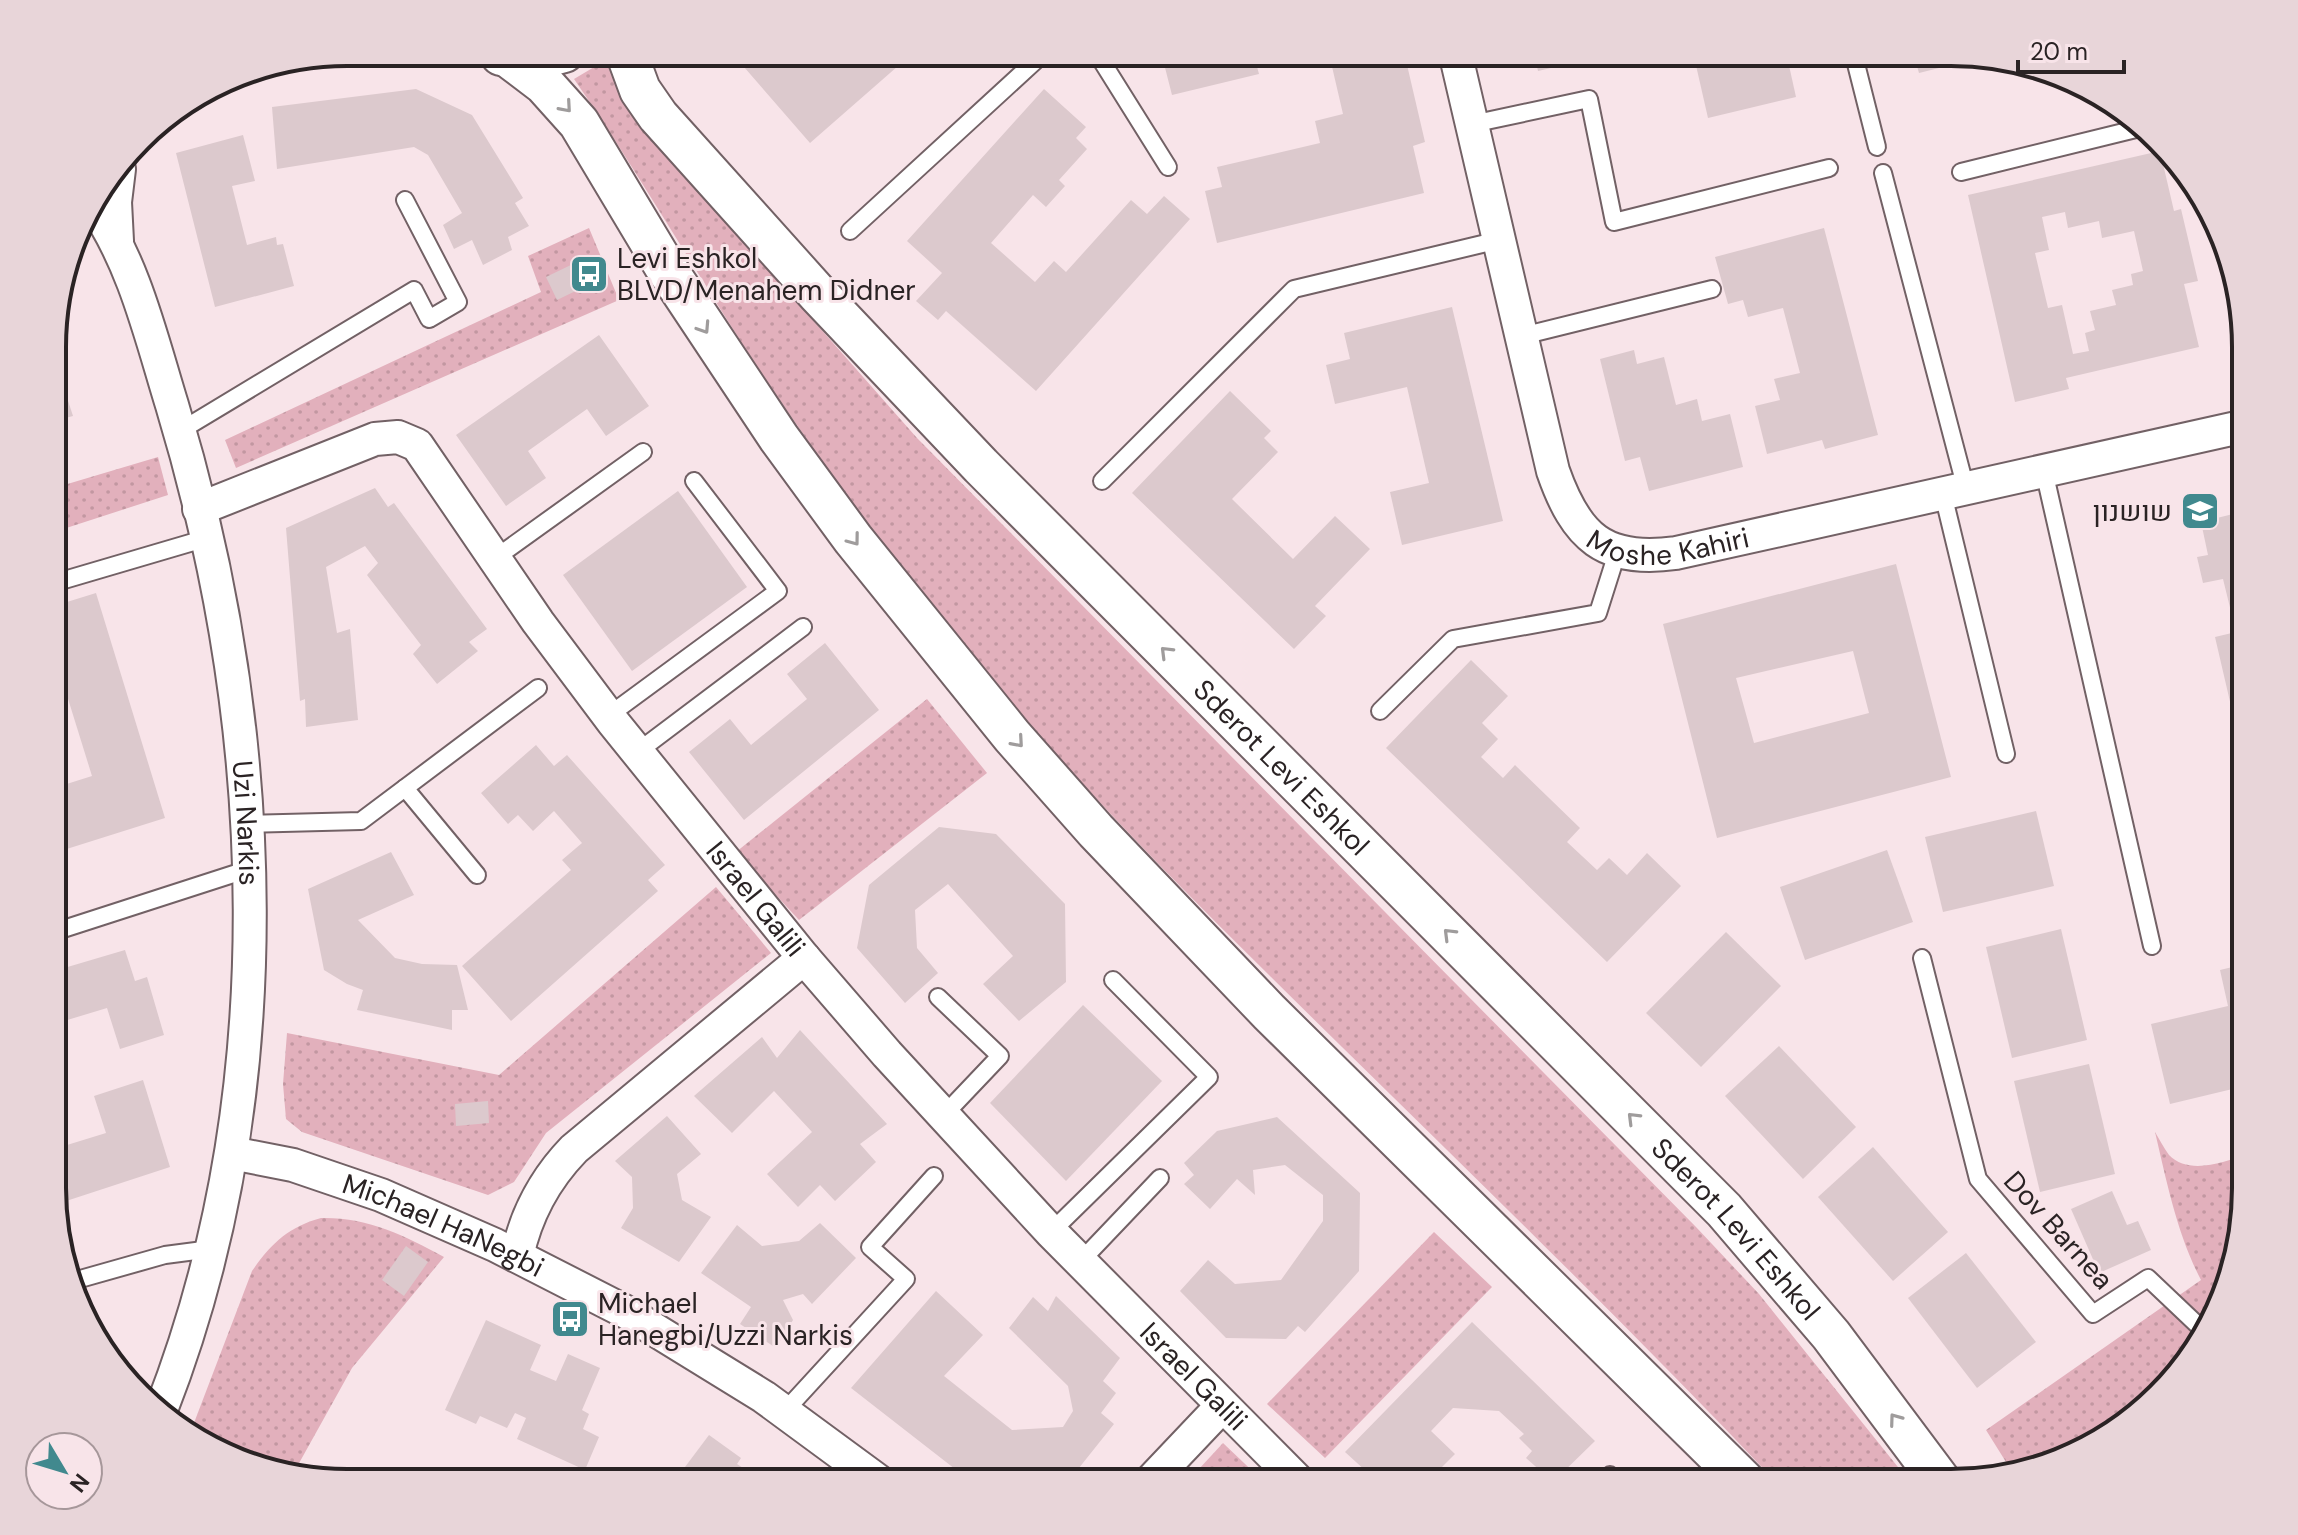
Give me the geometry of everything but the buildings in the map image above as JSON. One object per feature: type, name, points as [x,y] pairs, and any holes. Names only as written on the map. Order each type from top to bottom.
[{"type":"street","name":"Moshe Kahiri","points":[[1458,66],[1558,487],[1581,527],[1603,546],[1617,553],[1654,556],[1676,553],[2231,429]]},
{"type":"street","points":[[518,67],[544,84],[579,123],[687,302],[779,438],[853,539],[1012,736],[1182,924],[1731,1468]]},
{"type":"street","name":"Sderot Levi Eshkol","points":[[631,67],[640,90],[658,116],[899,380],[1065,551],[1724,1210],[1831,1335],[1931,1468]]},
{"type":"street","name":"Uzi Narkis","points":[[117,186],[117,241]]},
{"type":"street","name":"Uzi Narkis","points":[[99,214],[117,241],[150,332],[180,431],[203,524],[228,650],[243,768],[249,869],[248,1013],[232,1153],[212,1248],[164,1401]]},
{"type":"street","name":"Israel Galili","points":[[203,524],[367,442],[398,437],[411,441],[422,450],[494,559],[608,716],[804,958],[943,1116],[1051,1232],[1285,1468]]},
{"type":"street","points":[[517,1256],[523,1228],[533,1206],[544,1185],[566,1157],[804,958]]},
{"type":"street","name":"Michael HaNegbi","points":[[232,1153],[293,1165],[381,1195],[517,1256],[626,1312],[784,1412],[861,1469]]},
{"type":"street","points":[[1163,1468],[1222,1406]]},
{"type":"lane","points":[[1857,66],[1877,147]]},
{"type":"lane","points":[[850,231],[1029,67]]},
{"type":"lane","points":[[1105,67],[1168,167]]},
{"type":"lane","points":[[1472,124],[1589,99],[1614,222],[1829,168]]},
{"type":"lane","points":[[1961,172],[2130,131]]},
{"type":"lane","points":[[1883,173],[1954,491],[2006,754]]},
{"type":"lane","points":[[180,431],[414,290],[429,319],[458,302],[405,200]]},
{"type":"lane","points":[[1102,481],[1294,289],[1499,240]]},
{"type":"lane","points":[[1522,336],[1712,289]]},
{"type":"lane","points":[[494,559],[643,452]]},
{"type":"lane","points":[[2044,471],[2152,946]]},
{"type":"lane","points":[[608,716],[778,591],[694,481]]},
{"type":"lane","points":[[66,578],[203,524]]},
{"type":"lane","points":[[1380,711],[1453,639],[1598,613],[1617,553]]},
{"type":"lane","points":[[636,753],[803,627]]},
{"type":"lane","points":[[246,824],[361,821],[538,688]]},
{"type":"lane","points":[[405,788],[477,875]]},
{"type":"lane","points":[[66,928],[249,869]]},
{"type":"lane","name":"Dov Barnea","points":[[1922,958],[1978,1179],[2093,1314],[2148,1278],[2197,1324]]},
{"type":"lane","points":[[1051,1232],[1209,1077],[1113,980]]},
{"type":"lane","points":[[938,997],[1000,1056],[943,1116]]},
{"type":"lane","points":[[784,1412],[906,1279],[870,1247],[934,1176]]},
{"type":"lane","points":[[1080,1262],[1160,1178]]},
{"type":"lane","points":[[81,1279],[165,1255],[212,1248]]},
{"type":"shaded area","points":[[594,67],[616,67],[653,139],[917,438],[1696,1227],[1759,1294],[1899,1468],[1763,1468],[1561,1262],[1205,911],[1116,819],[988,676],[834,478],[749,354],[574,79]]},
{"type":"shaded area","points":[[589,228],[619,300],[236,468],[225,440],[541,292],[528,256]]},
{"type":"shaded area","points":[[158,457],[168,495],[66,528],[66,484]]},
{"type":"shaded area","points":[[927,699],[987,773],[799,920],[736,852]]},
{"type":"shaded area","points":[[716,887],[771,953],[546,1133],[514,1182],[488,1195],[302,1132],[286,1119],[283,1084],[287,1033],[499,1075]]},
{"type":"shaded area","points":[[2155,1132],[2169,1155],[2186,1165],[2217,1164],[2232,1159],[2227,1243],[2211,1296],[2194,1329],[2150,1387],[2107,1422],[2059,1448],[2007,1464],[1986,1430],[2201,1280],[2168,1189]]},
{"type":"shaded area","points":[[321,1218],[370,1224],[444,1257],[352,1368],[298,1465],[239,1448],[194,1424],[252,1271],[281,1238],[299,1226]]},
{"type":"shaded area","points":[[1434,1232],[1492,1287],[1325,1458],[1267,1404]]},
{"type":"shaded area","points":[[1223,1443],[1250,1468],[1199,1468]]},
{"type":"place","name":"Levi Eshkol BLVD/Menahem Didner","points":[[589,274]]},
{"type":"place","name":"שושנון","points":[[2200,511]]},
{"type":"place","name":"Michael Hanegbi/Uzzi Narkis","points":[[570,1319]]}]
